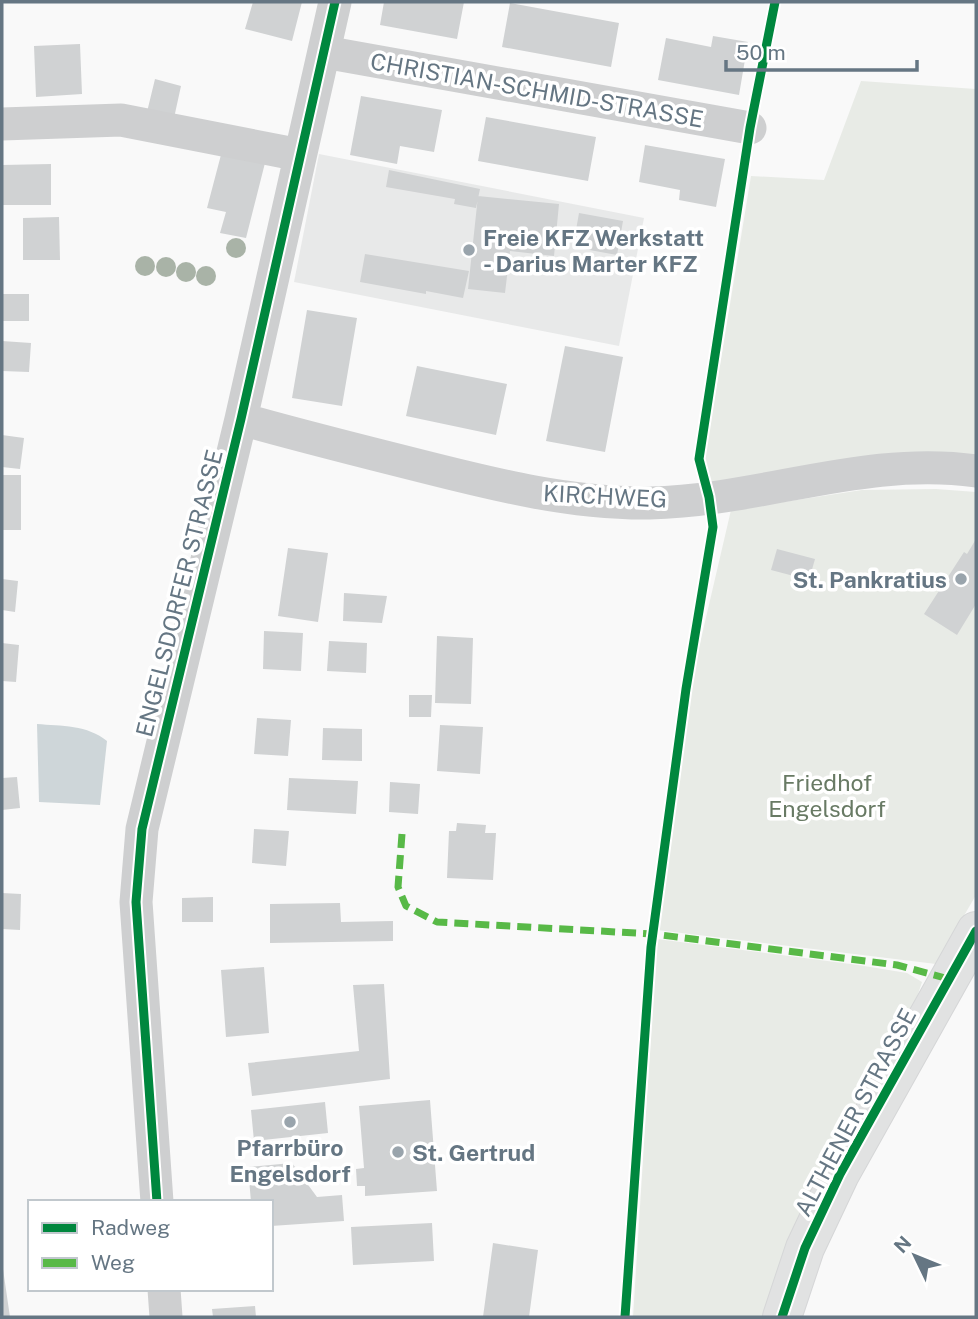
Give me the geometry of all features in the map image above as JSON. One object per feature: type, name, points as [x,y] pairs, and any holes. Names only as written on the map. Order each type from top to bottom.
[{"type":"main road","name":"ALTHENER STRASSE","points":[[782,1317],[805,1248],[839,1174],[976,931]]},
{"type":"street","name":"ENGELSDORFER STRASSE","points":[[157,1200],[136,902],[142,829],[241,419],[335,2]]},
{"type":"street","name":"CHRISTIAN-SCHMID-STRASSE","points":[[324,51],[750,128]]},
{"type":"street","points":[[2,124],[121,120],[300,155]]},
{"type":"street","name":"KIRCHWEG","points":[[241,419],[521,491],[600,501],[652,503],[709,497],[902,469],[950,467],[976,471]]},
{"type":"street","points":[[164,1291],[166,1317]]},
{"type":"shaded area","name":"Freie KFZ Werkstatt - Darius Marter KFZ","points":[[319,154],[644,218],[619,346],[294,282]]},
{"type":"shaded area","points":[[37,724],[83,729],[107,741],[100,805],[39,802]]},
{"type":"green space","points":[[861,81],[976,89],[976,458],[710,482],[704,463],[751,176],[824,180]]},
{"type":"green space","name":"Friedhof Engelsdorf","points":[[936,489],[976,492],[976,895],[936,964],[657,930],[691,682],[731,510],[862,490]]},
{"type":"green space","points":[[657,939],[858,965],[907,973],[922,982],[769,1317],[633,1317]]},
{"type":"building","points":[[253,2],[302,2],[292,41],[245,29]]},
{"type":"building","points":[[384,2],[464,2],[457,39],[380,25]]},
{"type":"building","points":[[510,3],[619,23],[611,67],[502,47]]},
{"type":"building","points":[[713,36],[748,42],[739,95],[658,80],[666,38],[711,47]]},
{"type":"building","points":[[80,44],[82,94],[36,97],[34,46]]},
{"type":"building","points":[[155,79],[181,86],[174,118],[147,112]]},
{"type":"building","points":[[361,96],[442,110],[434,152],[400,146],[397,164],[350,155]]},
{"type":"building","points":[[486,117],[596,137],[588,181],[478,161]]},
{"type":"building","points":[[645,145],[725,159],[716,207],[679,200],[680,190],[639,182]]},
{"type":"building","points":[[222,151],[266,159],[246,238],[220,233],[226,212],[207,208]]},
{"type":"building","points":[[51,164],[51,205],[2,205],[2,165]]},
{"type":"building","points":[[389,170],[480,189],[476,208],[454,204],[455,199],[386,187]]},
{"type":"building","points":[[478,196],[559,204],[554,256],[510,251],[505,293],[468,289]]},
{"type":"building","points":[[579,213],[623,221],[617,255],[573,247]]},
{"type":"building","points":[[59,217],[60,260],[23,260],[23,218]]},
{"type":"building","points":[[365,254],[469,271],[463,298],[360,282]]},
{"type":"building","points":[[2,294],[29,294],[29,321],[2,321]]},
{"type":"building","points":[[307,310],[357,318],[342,406],[292,398]]},
{"type":"building","points":[[2,341],[31,343],[29,372],[2,371]]},
{"type":"building","points":[[565,346],[623,357],[605,452],[546,441]]},
{"type":"building","points":[[417,366],[507,384],[496,435],[406,416]]},
{"type":"building","points":[[2,435],[24,438],[20,469],[2,467]]},
{"type":"building","points":[[2,475],[21,475],[21,530],[2,530]]},
{"type":"building","name":"St. Pankratius","points":[[976,539],[976,604],[957,635],[924,614],[964,552],[967,554]]},
{"type":"building","points":[[288,548],[328,553],[318,622],[278,616]]},
{"type":"building","points":[[777,549],[815,559],[809,580],[771,570]]},
{"type":"building","points":[[2,579],[18,581],[15,612],[2,610]]},
{"type":"building","points":[[344,593],[387,596],[382,623],[343,621]]},
{"type":"building","points":[[264,631],[303,633],[301,671],[263,669]]},
{"type":"building","points":[[437,636],[473,638],[471,704],[435,703]]},
{"type":"building","points":[[329,641],[367,643],[366,673],[327,671]]},
{"type":"building","points":[[2,643],[19,645],[16,682],[2,681]]},
{"type":"building","points":[[409,695],[432,695],[431,717],[409,717]]},
{"type":"building","points":[[257,718],[291,720],[288,756],[254,754]]},
{"type":"building","points":[[440,725],[483,727],[480,774],[437,771]]},
{"type":"building","points":[[323,728],[362,729],[362,761],[322,760]]},
{"type":"building","points":[[17,777],[20,808],[2,810],[2,778]]},
{"type":"building","points":[[289,778],[358,781],[356,814],[287,810]]},
{"type":"building","points":[[390,782],[420,784],[418,814],[389,812]]},
{"type":"building","points":[[457,823],[486,825],[485,833],[496,833],[493,880],[447,878],[449,831],[456,831]]},
{"type":"building","points":[[254,829],[289,831],[286,866],[252,863]]},
{"type":"building","points":[[2,893],[21,894],[20,930],[2,929]]},
{"type":"building","points":[[213,897],[213,922],[182,922],[182,898]]},
{"type":"building","points":[[340,903],[341,922],[393,921],[393,941],[270,943],[270,904]]},
{"type":"building","points":[[264,967],[269,1033],[226,1037],[221,970]]},
{"type":"building","points":[[384,984],[390,1079],[252,1096],[248,1063],[359,1051],[353,985]]},
{"type":"building","name":"St. Gertrud","points":[[430,1100],[437,1191],[365,1196],[365,1186],[357,1186],[356,1169],[364,1168],[359,1106]]},
{"type":"building","name":"Pfarrbüro Engelsdorf","points":[[325,1102],[328,1133],[254,1141],[251,1110]]},
{"type":"building","points":[[292,1163],[317,1197],[342,1195],[344,1221],[273,1226],[273,1200],[251,1200],[248,1167]]},
{"type":"building","points":[[432,1223],[434,1261],[353,1265],[351,1227]]},
{"type":"building","points":[[493,1243],[538,1250],[529,1317],[483,1317]]},
{"type":"building","points":[[3,1269],[10,1317],[2,1317]]},
{"type":"building","points":[[255,1306],[256,1317],[213,1317],[212,1309]]},
{"type":"marked path","points":[[402,834],[398,887],[406,906],[437,922],[653,934],[897,965],[949,979]]},
{"type":"cycle path","points":[[157,1200],[136,902],[142,829],[241,419],[335,2]]},
{"type":"cycle path","points":[[625,1317],[651,947],[686,689],[713,527],[709,497],[699,459],[750,128],[775,2]]},
{"type":"cycle path","points":[[782,1317],[805,1248],[840,1174],[976,931]]},
{"type":"place","name":"Freie KFZ Werkstatt - Darius Marter KFZ","points":[[469,250]]},
{"type":"place","name":"St. Pankratius","points":[[961,579]]},
{"type":"place","name":"Pfarrbüro Engelsdorf","points":[[290,1122]]},
{"type":"place","name":"St. Gertrud","points":[[398,1152]]}]
